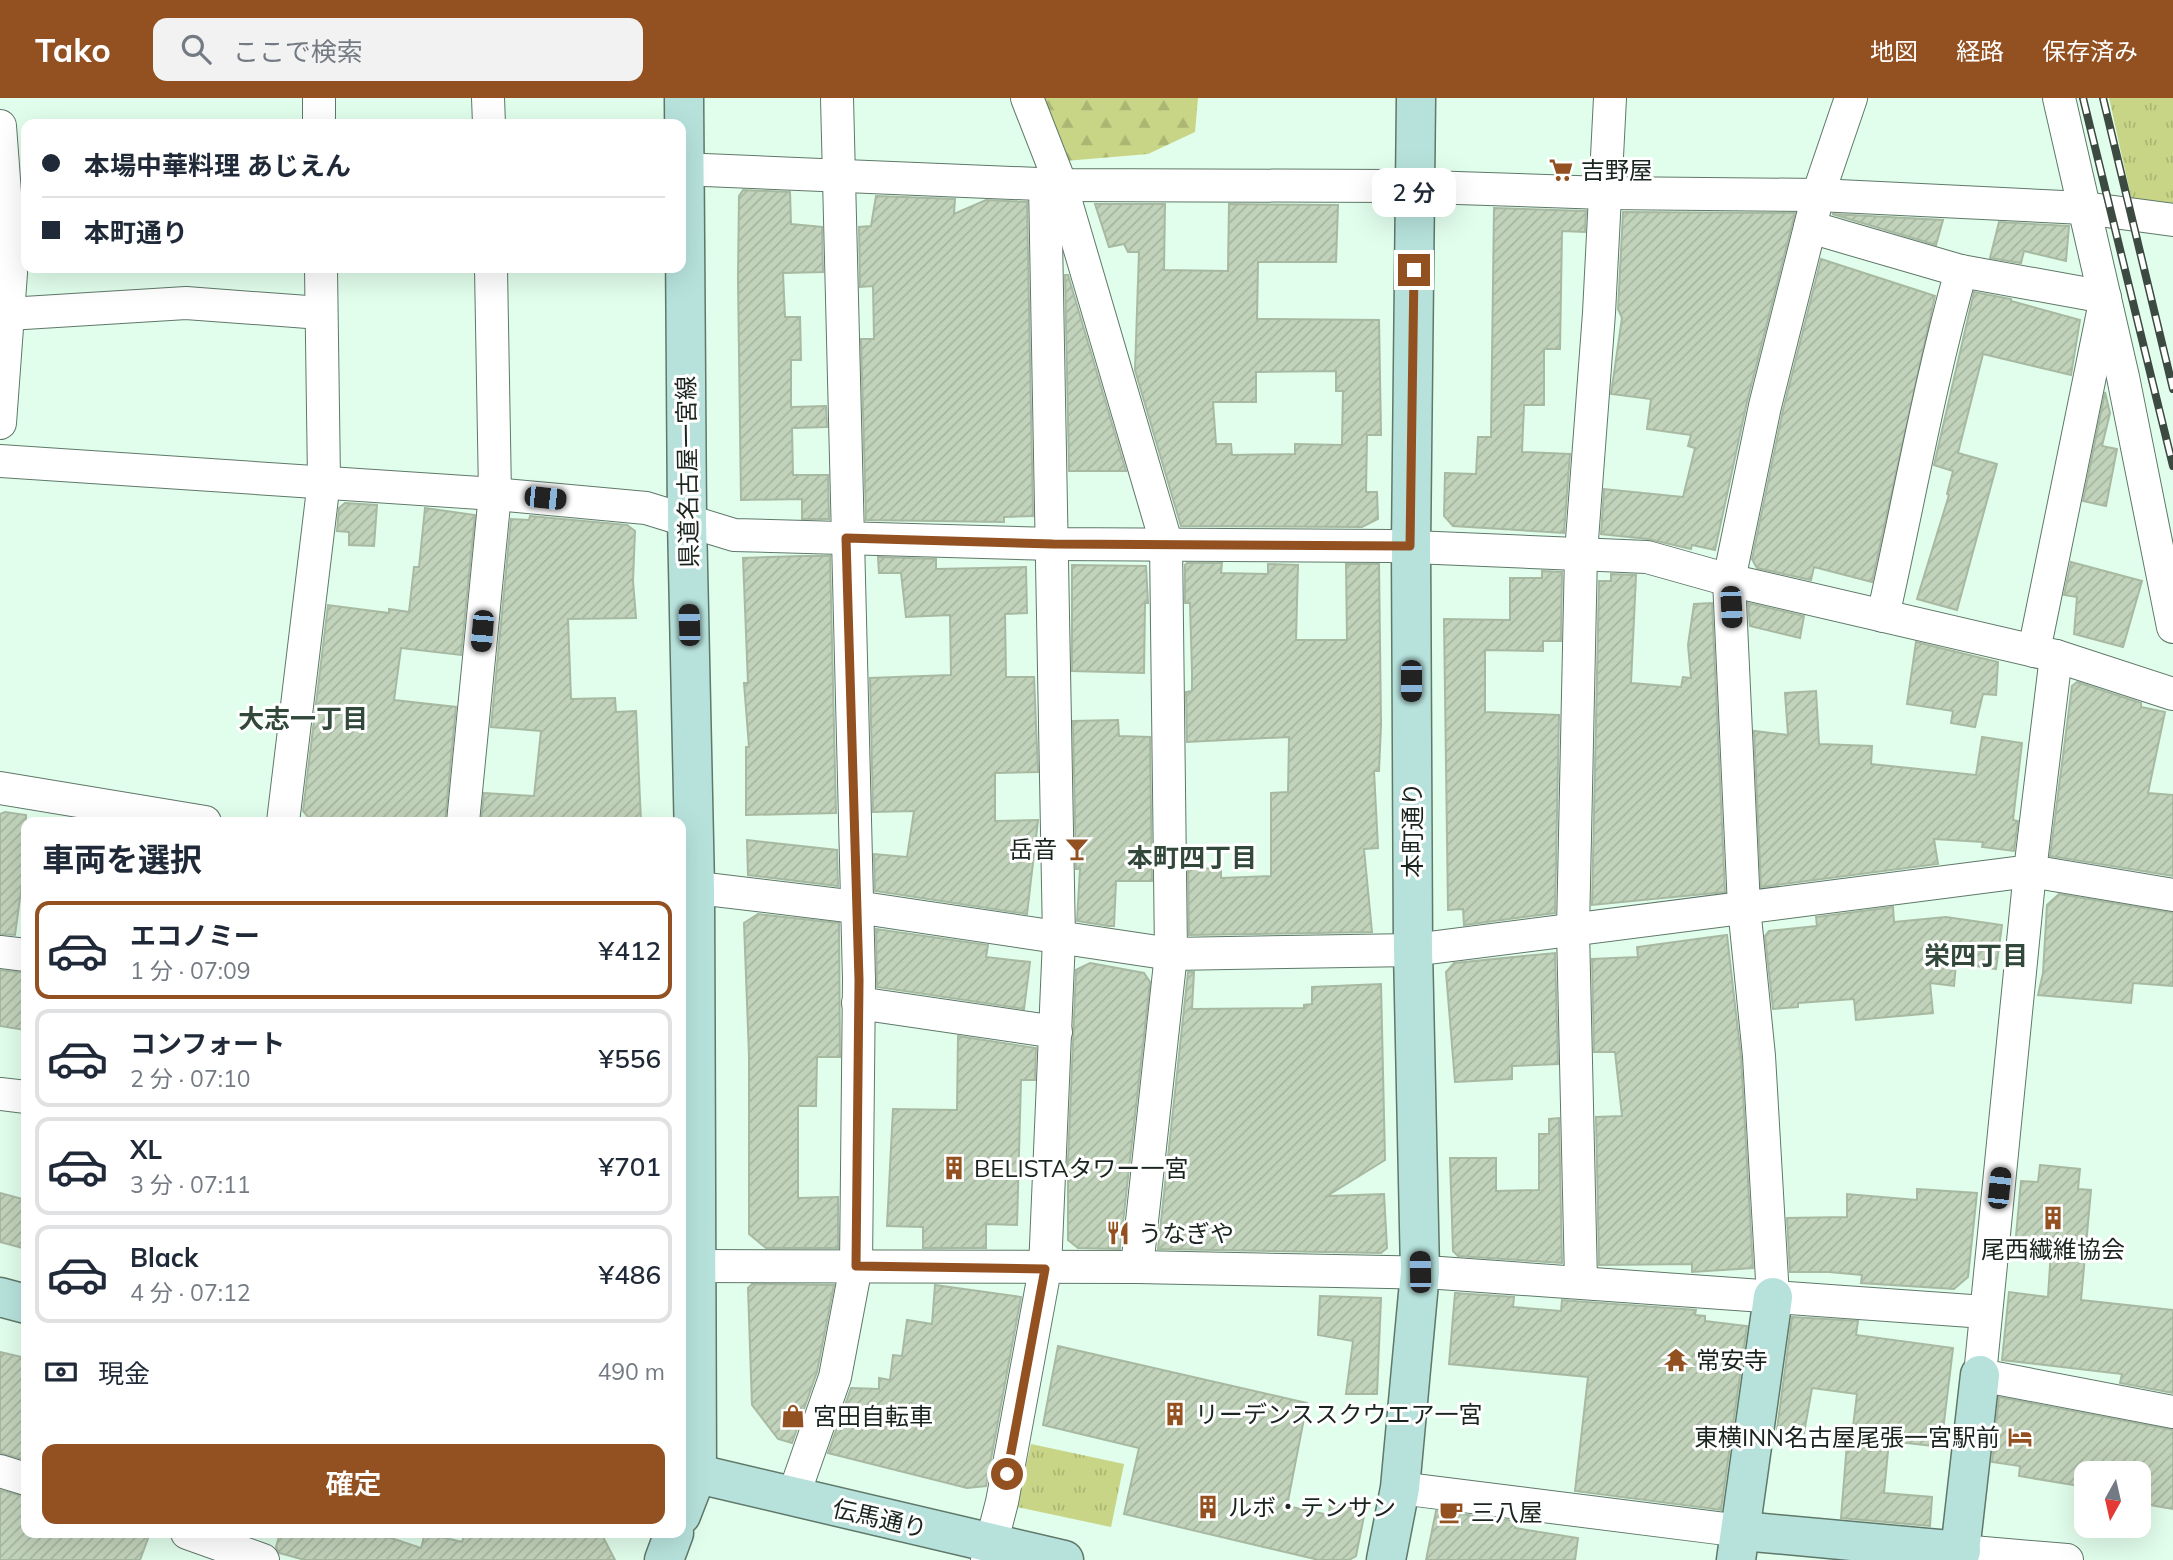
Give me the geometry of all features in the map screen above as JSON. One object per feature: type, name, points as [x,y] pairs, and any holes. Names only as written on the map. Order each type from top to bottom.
[{"type":"street","points":[[319,98],[319,119]]},
{"type":"street","points":[[488,98],[489,119]]},
{"type":"street","name":"県道名古屋一宮線","points":[[684,98],[684,119]]},
{"type":"street","points":[[793,1497],[835,1377],[856,1266],[858,1003],[837,98]]},
{"type":"street","points":[[1027,98],[1166,542],[1171,954],[1137,1267]]},
{"type":"street","name":"本町通り","points":[[1386,1560],[1400,1488],[1420,1272],[1413,950],[1410,546],[1416,98]]},
{"type":"street","points":[[1581,1282],[1573,930],[1581,553],[1610,98]]},
{"type":"street","points":[[1739,1545],[1773,1297],[1759,1056],[1744,907],[1729,580],[1765,406],[1818,195],[1851,98]]},
{"type":"street","points":[[2059,98],[2105,299],[2173,627]]},
{"type":"street","points":[[0,423],[11,273],[7,148]]},
{"type":"street","points":[[686,169],[1053,185],[1415,187],[1605,193],[1818,195],[2084,208],[2173,220]]},
{"type":"street","points":[[990,1552],[1045,1269],[1056,1032],[1059,939],[1053,544],[1053,185]]},
{"type":"street","points":[[1810,227],[1961,271],[2105,299]]},
{"type":"street","points":[[1884,616],[1922,441],[1937,355],[1961,271]]},
{"type":"street","points":[[284,817],[324,481],[321,273]]},
{"type":"street","points":[[463,817],[495,494],[491,273]]},
{"type":"street","name":"県道名古屋一宮線","points":[[684,273],[689,1197],[696,1266],[689,1472]]},
{"type":"street","points":[[1960,1555],[2017,1032],[2045,653],[2105,299]]},
{"type":"street","points":[[8,314],[186,303],[321,313]]},
{"type":"street","points":[[0,461],[324,481],[646,508],[734,535],[1053,544],[1166,542],[1410,546],[1647,557],[1729,580],[2045,653],[2173,694]]},
{"type":"street","points":[[0,788],[175,817]]},
{"type":"street","points":[[688,886],[856,907],[1171,954],[1413,950],[2031,871],[2173,895]]},
{"type":"street","points":[[0,952],[21,954]]},
{"type":"street","points":[[858,1003],[1056,1032]]},
{"type":"street","points":[[0,1094],[21,1096]]},
{"type":"street","points":[[696,1266],[1045,1269],[1137,1267],[1420,1272],[1985,1312]]},
{"type":"street","points":[[0,1297],[21,1303]]},
{"type":"street","points":[[1980,1375],[2173,1412]]},
{"type":"street","points":[[0,1471],[21,1477]]},
{"type":"street","name":"伝馬通り","points":[[689,1472],[793,1497],[990,1552],[1064,1560]]},
{"type":"street","points":[[1400,1488],[1739,1545],[2067,1560]]},
{"type":"street","points":[[181,1560],[185,1538]]},
{"type":"street","points":[[200,1538],[263,1560]]},
{"type":"street","points":[[664,1560],[672,1538]]},
{"type":"green space","points":[[1039,98],[1198,98],[1195,132],[1148,154],[1065,161]]},
{"type":"green space","points":[[2109,98],[2173,98],[2173,213],[2133,206]]},
{"type":"green space","points":[[1031,1444],[1124,1464],[1111,1527],[1017,1507]]},
{"type":"building","points":[[743,190],[790,192],[791,224],[822,227],[823,272],[783,273],[785,317],[800,317],[801,360],[791,360],[791,407],[826,406],[827,427],[792,428],[793,475],[828,475],[829,519],[802,519],[802,499],[741,500],[738,279],[739,196]]},
{"type":"building","points":[[876,196],[955,199],[954,214],[986,200],[1027,202],[1033,516],[1004,517],[1004,522],[866,520],[861,339],[874,339],[873,286],[860,287],[859,227],[871,226]]},
{"type":"building","points":[[1095,204],[1165,204],[1164,270],[1228,271],[1229,204],[1338,205],[1336,262],[1258,262],[1257,319],[1379,320],[1381,435],[1367,435],[1366,492],[1377,492],[1378,519],[1362,527],[1181,526],[1135,370],[1139,252],[1128,252],[1124,244],[1109,247]],"holes":[[[1336,371],[1336,391],[1343,391],[1342,445],[1295,444],[1295,454],[1232,455],[1231,444],[1216,444],[1213,402],[1256,402],[1256,372]]]},
{"type":"building","points":[[1494,208],[1586,211],[1585,232],[1562,231],[1560,349],[1544,349],[1544,405],[1524,405],[1522,452],[1570,454],[1564,533],[1453,526],[1444,516],[1445,473],[1476,474],[1478,437],[1491,437]]},
{"type":"building","points":[[1623,212],[1795,213],[1747,402],[1715,550],[1692,545],[1691,549],[1648,539],[1601,534],[1604,489],[1683,497],[1695,448],[1688,446],[1691,435],[1647,429],[1651,399],[1611,394],[1622,318],[1618,309]]},
{"type":"building","points":[[1832,214],[1943,220],[1936,245]]},
{"type":"building","points":[[1999,222],[2069,226],[2066,261],[2024,251],[2021,263],[1990,258]]},
{"type":"building","points":[[1821,259],[1935,296],[1872,582],[1814,567],[1811,580],[1757,568],[1752,559],[1783,410]]},
{"type":"building","points":[[1065,275],[1068,275],[1126,471],[1069,471]]},
{"type":"building","points":[[1974,292],[2011,299],[2080,320],[2071,375],[1983,354],[1958,453],[1997,464],[1957,610],[1917,599],[1949,495],[1947,494],[1953,471],[1934,465]]},
{"type":"building","points":[[2105,392],[2110,413],[2102,446],[2117,449],[2106,506],[2083,501]]},
{"type":"building","points":[[345,503],[377,505],[374,546],[349,545],[349,532],[337,531],[339,508]]},
{"type":"building","points":[[425,508],[475,515],[461,655],[401,648],[394,700],[456,707],[445,817],[308,817],[303,811],[328,605],[389,613],[389,609],[409,612],[414,567],[419,567]]},
{"type":"building","points":[[530,516],[627,525],[635,531],[633,581],[636,618],[568,619],[571,699],[615,698],[616,712],[636,711],[641,817],[482,817],[484,793],[534,796],[541,731],[491,727],[511,519],[529,520]]},
{"type":"building","points":[[830,556],[836,813],[746,815],[746,747],[749,747],[744,683],[748,683],[743,558]]},
{"type":"building","points":[[878,557],[936,559],[936,569],[1026,567],[1027,613],[1005,614],[1006,677],[1034,677],[1038,772],[995,773],[995,821],[1038,820],[1027,914],[875,891],[874,854],[907,857],[914,811],[873,812],[870,678],[951,675],[950,615],[906,617],[901,573],[879,573]]},
{"type":"building","points":[[2071,562],[2142,581],[2123,647],[2074,634],[2077,597],[2064,595]]},
{"type":"building","points":[[1187,563],[1222,563],[1221,573],[1268,574],[1268,564],[1298,565],[1296,640],[1347,640],[1346,564],[1379,564],[1381,725],[1379,771],[1374,771],[1378,848],[1364,849],[1372,932],[1189,935],[1188,869],[1221,868],[1221,878],[1271,876],[1271,793],[1288,792],[1289,737],[1187,742],[1186,692],[1192,691],[1192,672],[1190,603],[1185,603]]},
{"type":"building","points":[[1072,565],[1146,566],[1148,603],[1145,603],[1144,673],[1072,671]]},
{"type":"building","points":[[1542,571],[1562,572],[1561,641],[1543,641],[1543,651],[1485,650],[1485,712],[1559,715],[1555,913],[1464,925],[1463,909],[1448,910],[1444,619],[1510,620],[1510,578],[1542,578]]},
{"type":"building","points":[[1611,574],[1636,575],[1631,683],[1681,687],[1683,677],[1691,678],[1688,645],[1694,604],[1712,603],[1725,892],[1592,905],[1599,581],[1611,581]]},
{"type":"building","points":[[1748,603],[1804,616],[1800,638],[1750,626]]},
{"type":"building","points":[[1916,642],[1998,662],[1996,695],[1983,694],[1975,727],[1951,723],[1953,711],[1907,704]]},
{"type":"building","points":[[2077,682],[2141,703],[2141,707],[2165,712],[2148,793],[2173,795],[2173,876],[2050,856],[2072,686]]},
{"type":"building","points":[[1816,691],[1819,744],[1872,746],[1871,764],[1976,775],[1982,737],[2022,743],[2013,820],[2018,821],[2014,851],[1982,847],[1983,842],[1934,839],[1938,864],[1761,887],[1754,731],[1788,735],[1785,693]]},
{"type":"building","points":[[1118,720],[1119,736],[1150,737],[1152,881],[1116,881],[1114,926],[1108,926],[1077,921],[1080,869],[1076,869],[1073,721]]},
{"type":"building","points":[[5,812],[26,815],[21,817],[21,891],[15,935],[0,934],[0,814]]},
{"type":"building","points":[[747,840],[837,850],[838,886],[748,875]]},
{"type":"building","points":[[2059,894],[2173,913],[2173,986],[2133,983],[2131,1003],[2038,995],[2043,973],[2047,905]]},
{"type":"building","points":[[1893,907],[1894,922],[1946,917],[2002,925],[1996,969],[1956,963],[1954,986],[1930,983],[1933,1013],[1856,1020],[1854,999],[1798,1003],[1798,1007],[1773,1009],[1765,936],[1769,931],[1817,926],[1816,917]]},
{"type":"building","points":[[758,914],[839,923],[840,1057],[817,1057],[816,1106],[798,1106],[798,1198],[838,1197],[838,1248],[766,1248],[749,1234],[749,1055],[744,923]]},
{"type":"building","points":[[876,929],[988,945],[986,957],[1030,962],[1024,1009],[877,987]]},
{"type":"building","points":[[1727,935],[1741,1057],[1753,1268],[1692,1272],[1692,1264],[1599,1265],[1596,1117],[1622,1116],[1615,1052],[1594,1052],[1592,959],[1638,957],[1637,947]]},
{"type":"building","points":[[1555,953],[1558,1064],[1512,1066],[1512,1079],[1455,1082],[1446,972],[1454,963]]},
{"type":"building","points":[[1090,963],[1144,973],[1150,982],[1120,1249],[1078,1248],[1068,1240],[1068,1160],[1076,970]]},
{"type":"building","points":[[0,970],[21,972],[21,1029],[0,1026]]},
{"type":"building","points":[[1188,972],[1194,972],[1192,1009],[1304,1008],[1304,1005],[1312,1004],[1312,987],[1381,984],[1385,1160],[1327,1196],[1384,1194],[1387,1248],[1381,1253],[1158,1249]]},
{"type":"building","name":"BELISTAタワー一宮","points":[[958,1036],[1036,1048],[1035,1080],[1021,1080],[1017,1225],[986,1224],[986,1248],[923,1248],[923,1227],[887,1226],[893,1109],[957,1110]]},
{"type":"building","points":[[1559,1118],[1562,1263],[1458,1256],[1453,1251],[1450,1158],[1496,1158],[1496,1191],[1539,1190],[1539,1134],[1549,1134],[1549,1119]]},
{"type":"building","points":[[2040,1165],[2080,1169],[2078,1189],[2091,1190],[2081,1300],[2173,1310],[2173,1393],[2120,1383],[2122,1374],[2002,1360],[2009,1292],[2048,1297],[2051,1250],[2015,1247],[2021,1181],[2038,1182]]},
{"type":"building","points":[[1917,1189],[1977,1193],[1968,1277],[1954,1289],[1861,1283],[1862,1275],[1790,1272],[1787,1218],[1847,1217],[1847,1194],[1917,1200]]},
{"type":"building","points":[[0,1193],[21,1199],[21,1248],[0,1242]]},
{"type":"building","points":[[752,1284],[834,1285],[817,1372],[792,1443],[778,1439],[752,1405],[748,1288]]},
{"type":"building","points":[[935,1285],[1021,1297],[986,1486],[967,1488],[828,1453],[851,1388],[879,1389],[879,1378],[890,1380],[893,1355],[902,1356],[907,1320],[932,1324]]},
{"type":"building","points":[[1455,1293],[1514,1297],[1513,1307],[1561,1311],[1562,1300],[1696,1310],[1695,1315],[1705,1316],[1705,1321],[1747,1326],[1721,1510],[1575,1491],[1588,1377],[1449,1364]]},
{"type":"building","points":[[1320,1296],[1381,1298],[1377,1394],[1346,1394],[1353,1341],[1318,1335]]},
{"type":"building","points":[[1792,1317],[1858,1321],[1856,1335],[1953,1348],[1941,1447],[1889,1441],[1884,1493],[1932,1497],[1930,1526],[1841,1518],[1847,1443],[1851,1443],[1857,1394],[1812,1388],[1804,1433],[1777,1429]]},
{"type":"building","points":[[1058,1346],[1307,1403],[1287,1506],[1329,1515],[1330,1503],[1365,1511],[1356,1556],[1349,1560],[1319,1560],[1124,1514],[1139,1448],[1043,1425]]},
{"type":"building","points":[[0,1352],[21,1357],[21,1459],[0,1453]]},
{"type":"building","points":[[1999,1397],[2173,1430],[2173,1509],[2151,1505],[2151,1461],[2074,1461],[2074,1485],[2019,1476],[2020,1466],[1992,1462]]},
{"type":"building","points":[[0,1490],[21,1496],[21,1538],[148,1538],[140,1560],[0,1560]]},
{"type":"building","points":[[1436,1511],[1516,1521],[1515,1528],[1578,1538],[1575,1560],[1426,1560]]},
{"type":"building","points":[[279,1538],[391,1538],[421,1548],[424,1538],[446,1538],[462,1542],[463,1538],[604,1538],[615,1560],[305,1560],[279,1553],[276,1547]]},
{"type":"railway","points":[[2083,98],[2173,466]]},
{"type":"railway","points":[[2103,98],[2173,389]]},
{"type":"place","name":"吉野屋","points":[[1561,170]]},
{"type":"place","name":"岳音","points":[[1077,849]]},
{"type":"place","name":"BELISTAタワー一宮","points":[[954,1168]]},
{"type":"place","name":"尾西繊維協会","points":[[2053,1218]]},
{"type":"place","name":"うなぎや","points":[[1118,1233]]},
{"type":"place","name":"常安寺","points":[[1676,1360]]},
{"type":"place","name":"リーデンススクウエア一宮","points":[[1175,1414]]},
{"type":"place","name":"宮田自転車","points":[[793,1416]]},
{"type":"place","name":"東横INN名古屋尾張一宮駅前","points":[[2020,1437]]},
{"type":"place","name":"ルボ・テンサン","points":[[1208,1507]]},
{"type":"place","name":"三八屋","points":[[1451,1512]]},
{"type":"district","name":"大志一丁目","points":[[303,718]]},
{"type":"district","name":"本町四丁目","points":[[1192,857]]},
{"type":"district","name":"栄四丁目","points":[[1976,955]]},
{"type":"route","points":[[1007,1474],[1045,1269],[856,1266],[859,980],[846,538],[1053,544],[1166,542],[1410,546],[1414,270]]}]
